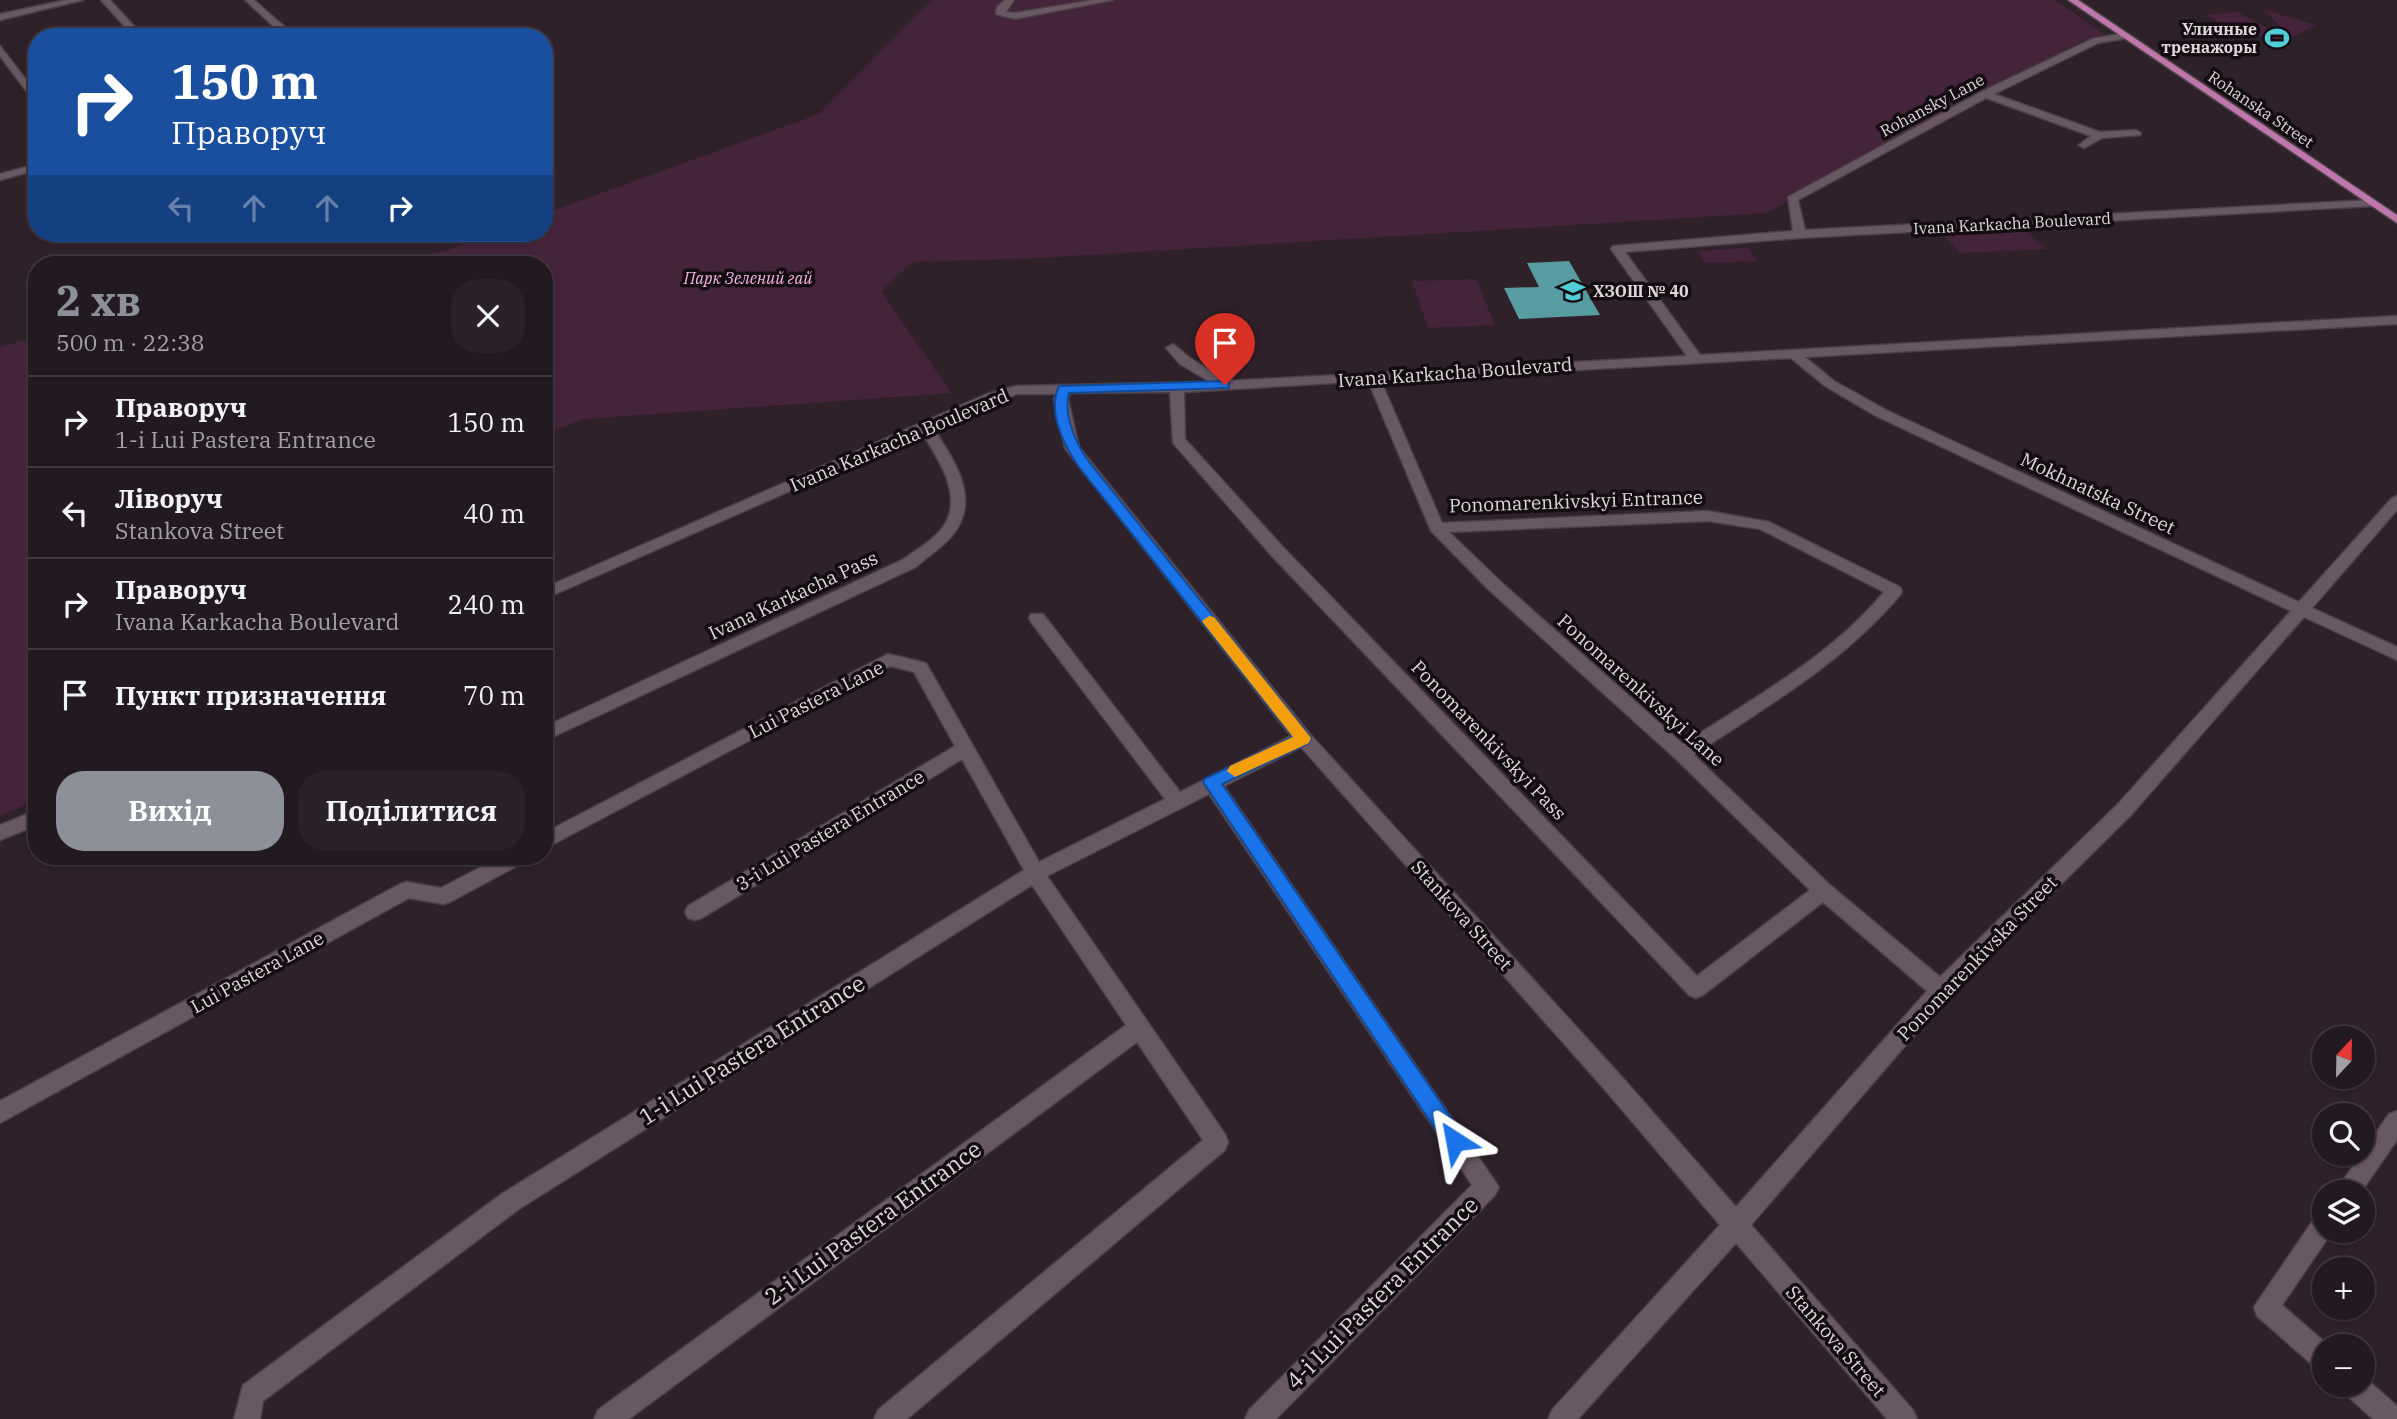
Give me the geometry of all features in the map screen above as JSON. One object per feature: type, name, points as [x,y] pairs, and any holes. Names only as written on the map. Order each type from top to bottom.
[{"type":"main road","name":"Rohanska Street","points":[[2072,0],[2397,220]]},
{"type":"street","points":[[0,17],[79,0]]},
{"type":"street","points":[[105,0],[131,28]]},
{"type":"street","points":[[249,0],[281,28]]},
{"type":"street","points":[[1010,0],[1002,7],[1001,14],[1016,16],[1109,0]]},
{"type":"street","name":"Rohansky Lane","points":[[1800,234],[1792,199],[1985,94],[2095,41],[2124,36]]},
{"type":"street","points":[[0,49],[28,89]]},
{"type":"street","points":[[1985,94],[2099,135],[2136,133]]},
{"type":"street","points":[[2084,145],[2099,135]]},
{"type":"street","points":[[0,177],[28,169]]},
{"type":"street","name":"Ivana Karkacha Boulevard","points":[[1695,357],[1617,249],[1800,234],[2372,203]]},
{"type":"street","name":"Ivana Karkacha Boulevard","points":[[553,590],[992,397],[1016,390],[1177,388],[1695,357],[2397,320]]},
{"type":"street","points":[[1174,348],[1185,361],[1225,385]]},
{"type":"street","name":"Mokhnatska Street","points":[[1793,352],[1805,366],[1831,385],[2002,469],[2397,654]]},
{"type":"street","name":"Ponomarenkivskyi Lane","points":[[1373,377],[1436,528],[1495,586],[1682,754],[1823,891],[1941,990]]},
{"type":"street","name":"Ponomarenkivskyi Pass","points":[[1177,388],[1178,440],[1277,551],[1696,989],[1823,891]]},
{"type":"street","name":"Stankova Street","points":[[1064,389],[1061,399],[1072,448],[1303,738],[1614,1084],[1904,1419]]},
{"type":"street","name":"Ivana Karkacha Pass","points":[[553,731],[910,563],[949,531],[959,506],[956,478],[925,427]]},
{"type":"street","name":"Ponomarenkivska Street","points":[[1561,1419],[1735,1226],[1941,990],[2124,810],[2397,501]]},
{"type":"street","name":"Ponomarenkivskyi Entrance","points":[[1436,528],[1709,516],[1765,526],[1894,591],[1878,613],[1840,647],[1682,754]]},
{"type":"street","points":[[1037,618],[1177,800]]},
{"type":"street","name":"Lui Pastera Lane","points":[[553,837],[888,660],[920,667],[1035,873]]},
{"type":"street","name":"1-i Lui Pastera Entrance","points":[[247,1419],[252,1394],[511,1201],[1035,873],[1303,738]]},
{"type":"street","name":"3-i Lui Pastera Entrance","points":[[695,912],[965,749]]},
{"type":"street","name":"4-i Lui Pastera Entrance","points":[[1212,782],[1487,1187],[1258,1419]]},
{"type":"street","points":[[0,833],[28,821]]},
{"type":"street","name":"Lui Pastera Lane","points":[[0,1114],[407,890],[443,896],[502,865]]},
{"type":"street","points":[[887,1419],[1217,1142],[1035,873]]},
{"type":"street","name":"2-i Lui Pastera Entrance","points":[[607,1419],[1140,1027]]},
{"type":"street","points":[[2355,1180],[2397,1121]]},
{"type":"street","points":[[2312,1241],[2266,1307],[2312,1347]]},
{"type":"street","points":[[2367,1397],[2392,1419]]},
{"type":"green space","name":"Парк Зелений гай","points":[[931,0],[2055,0],[2105,35],[2083,41],[1766,213],[1041,258],[912,262],[881,291],[951,393],[584,419],[553,431],[553,256],[419,256],[445,251],[470,242],[553,242],[553,211],[819,114]]},
{"type":"green space","points":[[2264,11],[2268,11],[2316,25],[2292,37]]},
{"type":"green space","points":[[2237,12],[2288,39],[2274,42],[2265,36],[2250,38],[2205,15]]},
{"type":"green space","points":[[2023,228],[2046,249],[1960,253],[1941,232]]},
{"type":"green space","points":[[1748,248],[1757,261],[1706,263],[1697,251]]},
{"type":"green space","points":[[1476,279],[1495,325],[1428,328],[1412,281]]},
{"type":"green space","points":[[28,339],[28,804],[0,816],[0,347]]},
{"type":"building","name":"ХЗОШ № 40","points":[[1569,261],[1600,315],[1519,319],[1504,288],[1539,287],[1527,263]]},
{"type":"slow traffic","points":[[1209,621],[1303,738],[1235,771]]},
{"type":"place","name":"Уличные тренажоры","points":[[2277,38]]},
{"type":"place","name":"ХЗОШ № 40","points":[[1573,291]]},
{"type":"route","points":[[1225,385],[1064,389],[1061,399],[1066,432],[1072,448],[1084,465],[1303,738],[1212,782],[1455,1141]]}]
